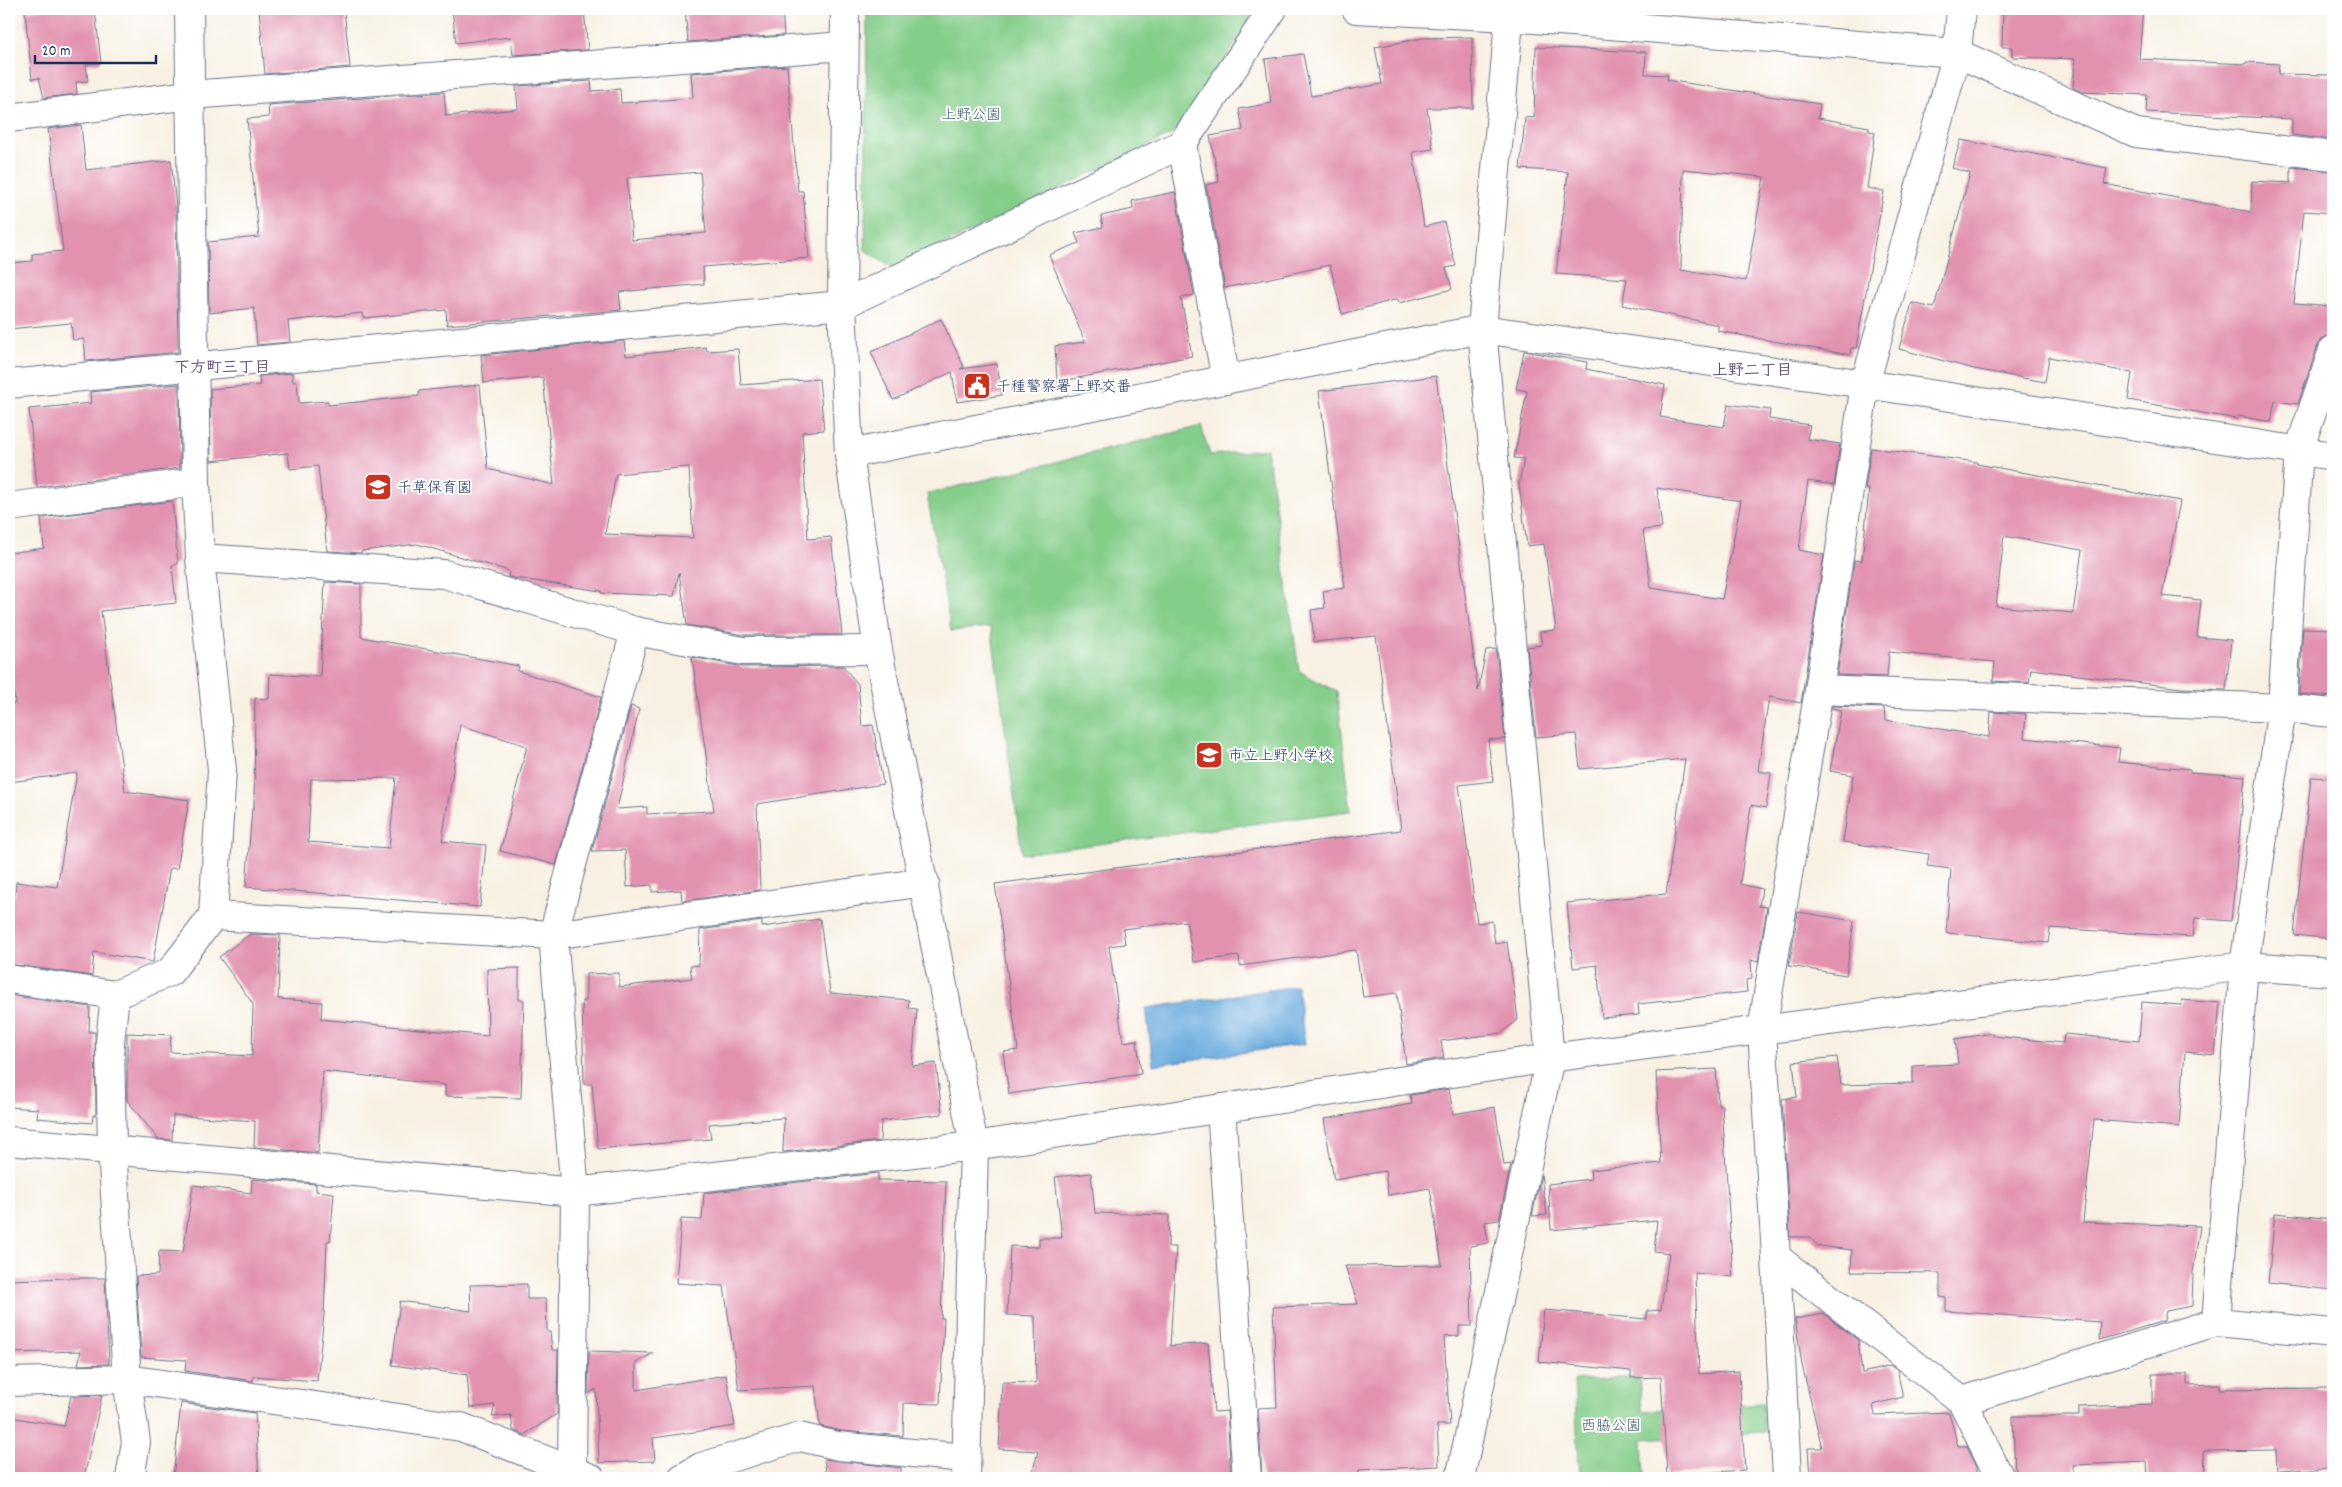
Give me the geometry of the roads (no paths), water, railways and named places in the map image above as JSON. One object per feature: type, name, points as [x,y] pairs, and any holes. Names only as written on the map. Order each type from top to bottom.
[{"type":"street","points":[[9,979],[115,995],[170,972],[213,916],[222,770],[200,558],[196,482],[189,9]]},
{"type":"street","points":[[682,1478],[701,1467],[800,1437],[838,1446],[966,1468],[974,1146],[925,882],[878,650],[849,454],[842,305],[845,9]]},
{"type":"street","points":[[9,384],[842,305],[1182,144],[1273,9]]},
{"type":"street","points":[[1356,9],[1510,13],[1957,54],[2136,133],[2333,156]]},
{"type":"street","points":[[1787,1478],[1762,1030],[1818,690],[1865,384],[1957,54],[1961,9]]},
{"type":"street","points":[[1460,1478],[1550,1058],[1482,329],[1510,13]]},
{"type":"street","points":[[9,118],[190,95],[844,46]]},
{"type":"street","points":[[1182,144],[1226,380]]},
{"type":"street","points":[[849,454],[1482,329],[1865,384],[2333,456]]},
{"type":"street","points":[[2216,1322],[2244,966],[2282,708],[2298,450],[2333,350]]},
{"type":"street","points":[[9,507],[196,482]]},
{"type":"street","points":[[200,558],[444,574],[636,631],[743,651],[878,650]]},
{"type":"street","points":[[9,1382],[127,1379],[461,1427],[577,1476],[575,1192],[553,936],[636,631]]},
{"type":"street","points":[[1818,690],[2282,708],[2333,713]]},
{"type":"street","points":[[213,916],[553,936],[925,882]]},
{"type":"street","points":[[9,1141],[112,1148],[575,1192],[974,1146],[1550,1058],[2244,966],[2333,972]]},
{"type":"street","points":[[115,995],[110,1042],[112,1148],[127,1379],[136,1442],[130,1478]]},
{"type":"street","points":[[1221,1108],[1247,1478]]},
{"type":"street","points":[[1776,1257],[1962,1401],[2000,1478]]},
{"type":"street","points":[[1962,1401],[2216,1322],[2333,1333]]},
{"type":"water","points":[[1297,986],[1305,1044],[1153,1065],[1146,1008]]},
{"type":"place","name":"千種警察署上野交番","points":[[977,386]]},
{"type":"place","name":"千草保育園","points":[[378,487]]},
{"type":"place","name":"市立上野小学校","points":[[1209,755]]},
{"type":"district","name":"下方町三丁目","points":[[222,366]]},
{"type":"district","name":"上野二丁目","points":[[1752,369]]},
{"type":"park label","name":"上野公園","points":[[971,114]]},
{"type":"park label","name":"西脇公園","points":[[1611,1425]]}]
